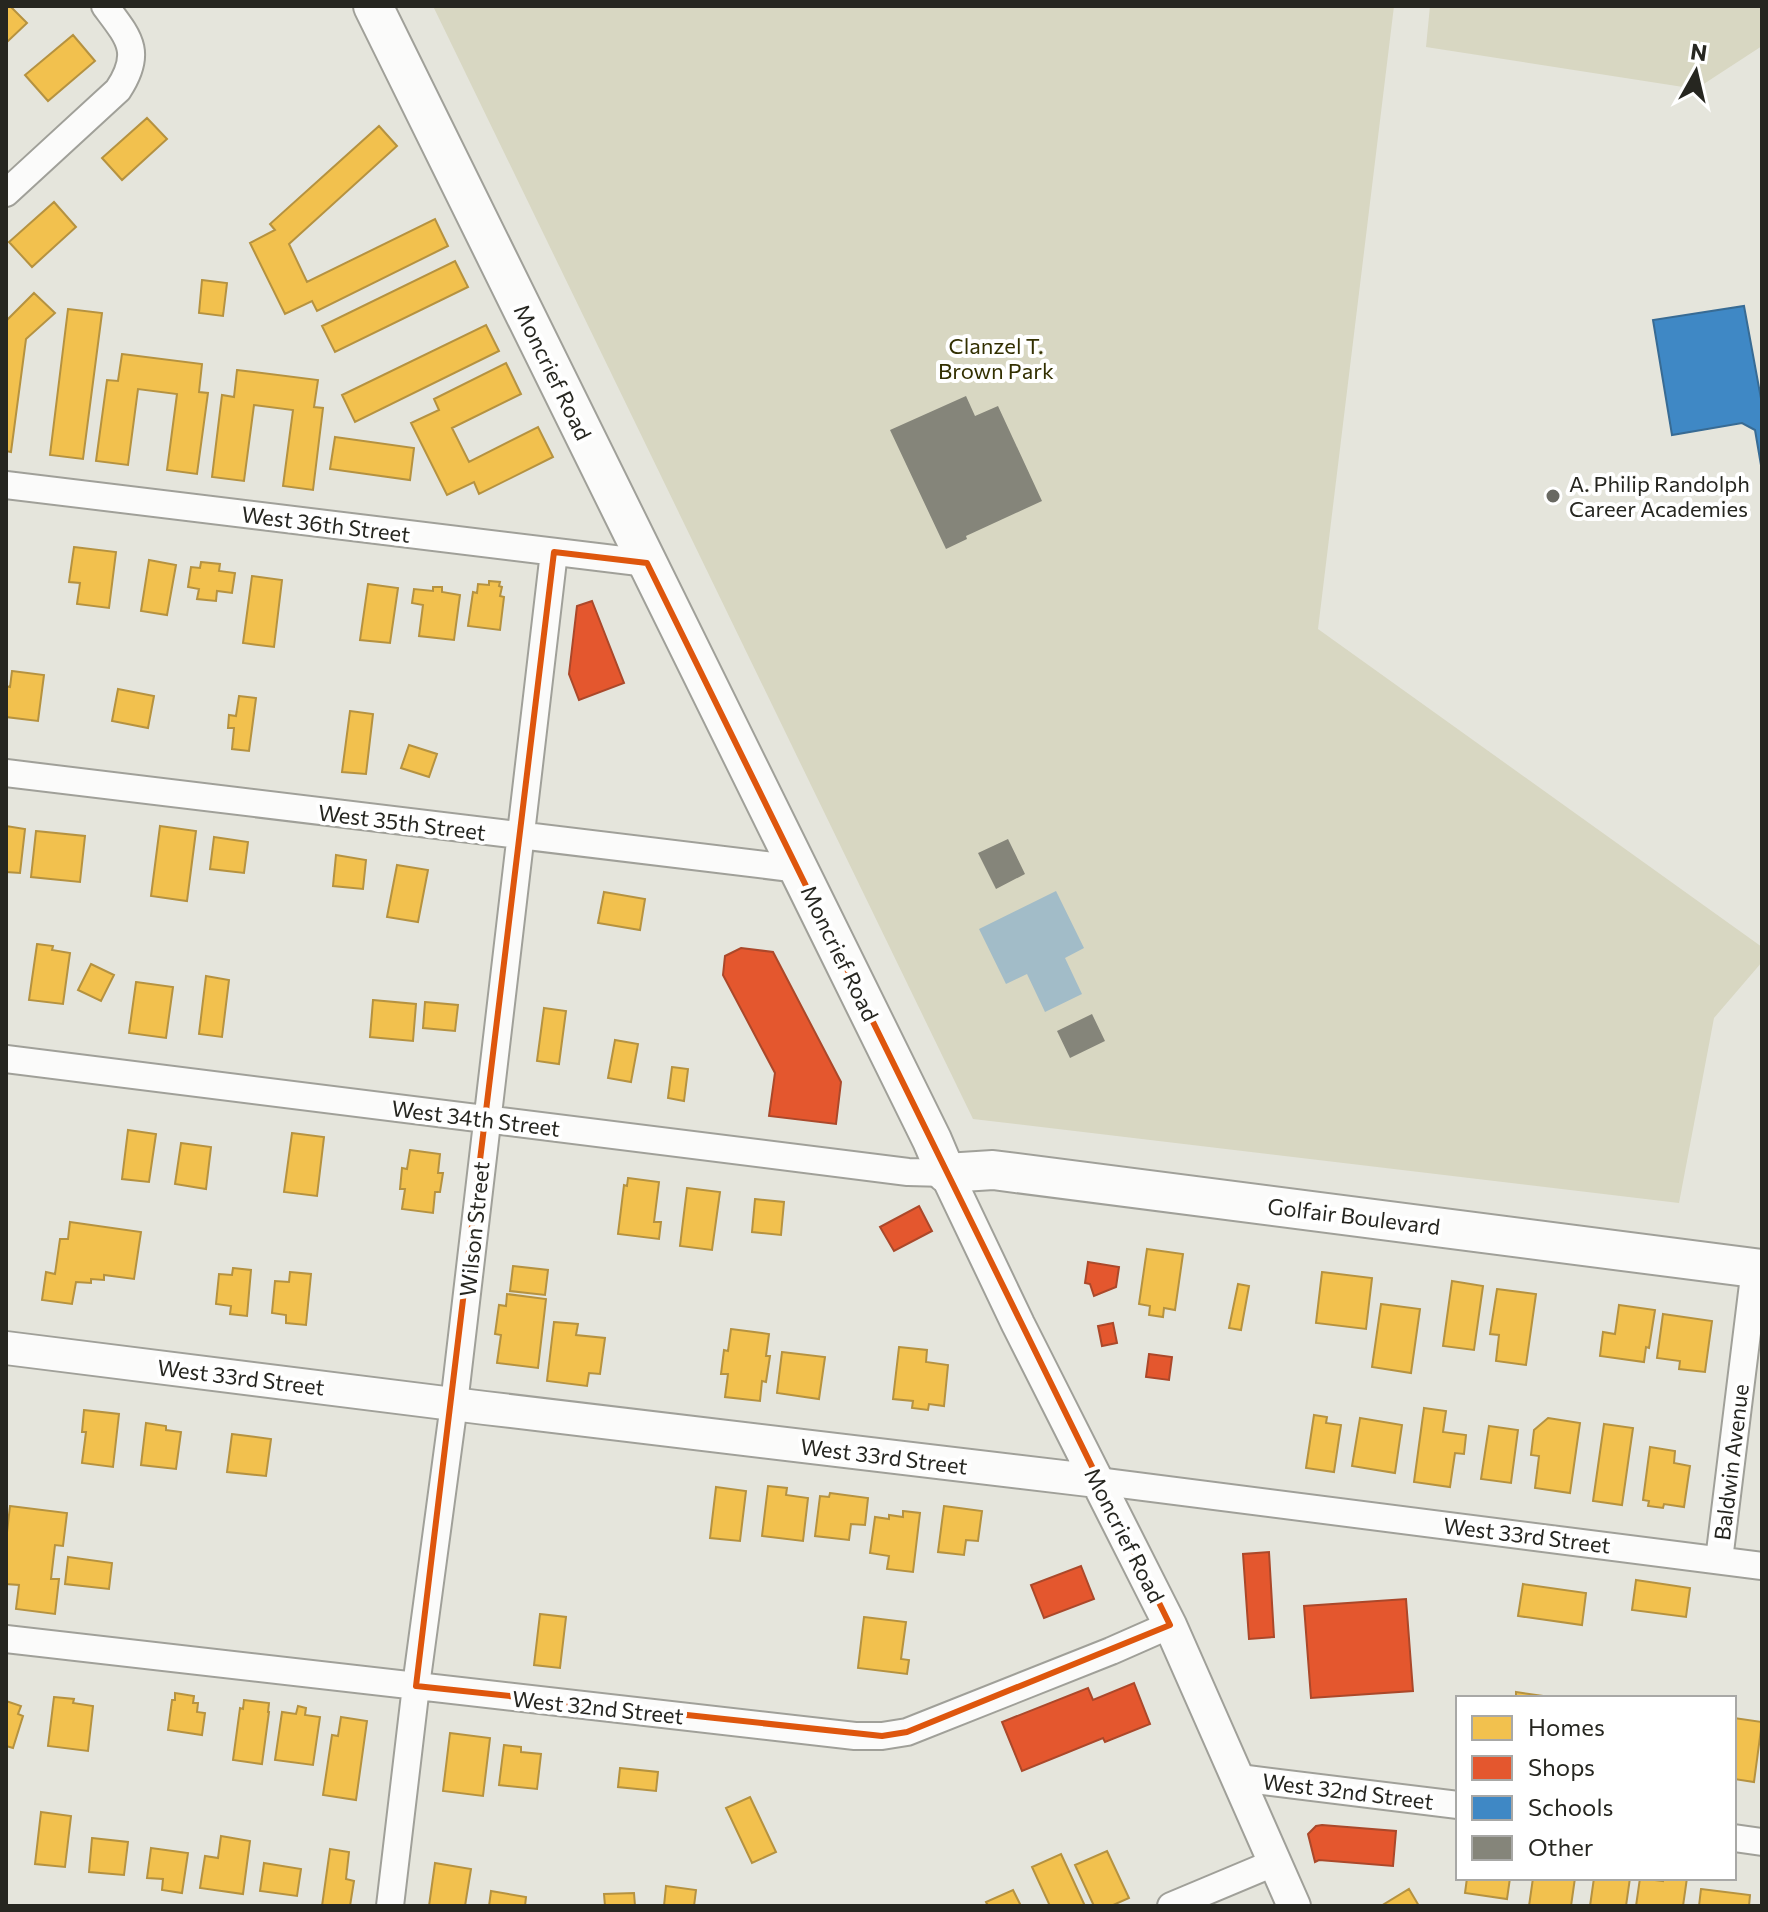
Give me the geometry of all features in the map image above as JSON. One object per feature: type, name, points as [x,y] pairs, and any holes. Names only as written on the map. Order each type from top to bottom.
[{"type":"main road","name":"Moncrief Road","points":[[373,6],[946,1173]]},
{"type":"main road","name":"Golfair Boulevard","points":[[946,1173],[993,1170],[1758,1268]]},
{"type":"street","points":[[6,193],[118,90],[127,77],[132,50],[128,37],[105,6]]},
{"type":"street","name":"West 36th Street","points":[[6,485],[647,563]]},
{"type":"street","name":"Wilson Street","points":[[390,1906],[454,1404],[554,552]]},
{"type":"street","name":"West 35th Street","points":[[6,773],[799,869]]},
{"type":"street","name":"West 34th Street","points":[[6,1059],[908,1172],[946,1173]]},
{"type":"street","name":"Moncrief Road","points":[[946,1173],[1018,1324],[1170,1625],[1294,1906]]},
{"type":"street","name":"Baldwin Avenue","points":[[1719,1560],[1758,1268]]},
{"type":"street","name":"West 33rd Street","points":[[6,1348],[1097,1481],[1762,1566]]},
{"type":"street","name":"West 32nd Street","points":[[6,1639],[840,1734],[882,1736],[907,1732],[1170,1625]]},
{"type":"street","name":"West 32nd Street","points":[[1239,1778],[1456,1805]]},
{"type":"street","points":[[1736,1838],[1762,1842]]},
{"type":"street","points":[[1171,1906],[1276,1862]]},
{"type":"highlighted area","points":[[554,552],[647,563],[1170,1625],[907,1732],[882,1736],[416,1686]]},
{"type":"green space","name":"Clanzel T. Brown Park","points":[[433,6],[1394,6],[1318,629],[1762,947],[1762,962],[1714,1018],[1679,1203],[973,1119]]},
{"type":"green space","points":[[1430,6],[1762,6],[1762,46],[1696,89],[1426,47]]},
{"type":"water","points":[[1056,891],[1084,948],[1065,958],[1082,994],[1045,1012],[1027,974],[1006,984],[979,929]]},
{"type":"building: Homes","points":[[6,6],[10,6],[27,23],[6,43]]},
{"type":"building: Homes","points":[[73,35],[95,61],[48,101],[25,75]]},
{"type":"building: Homes","points":[[147,118],[167,139],[122,180],[102,158]]},
{"type":"building: Homes","points":[[379,126],[397,146],[289,244],[307,282],[435,219],[448,246],[317,311],[312,301],[285,314],[250,243],[275,230],[270,224]]},
{"type":"building: Homes","points":[[54,202],[76,227],[32,267],[9,242]]},
{"type":"building: Homes","points":[[455,261],[468,287],[335,352],[322,326]]},
{"type":"building: Homes","points":[[202,280],[227,283],[223,316],[199,313]]},
{"type":"building: Homes","points":[[34,293],[55,313],[26,339],[11,452],[6,451],[6,321]]},
{"type":"building: Homes","points":[[68,309],[102,313],[83,459],[50,455]]},
{"type":"building: Homes","points":[[486,325],[499,351],[355,422],[342,395]]},
{"type":"building: Homes","points":[[122,354],[202,364],[199,392],[208,393],[197,474],[167,470],[177,394],[138,389],[128,465],[96,461],[107,380],[118,381]]},
{"type":"building: Homes","points":[[506,363],[521,394],[452,428],[469,462],[538,427],[553,457],[479,494],[474,482],[447,495],[411,423],[439,410],[434,399]]},
{"type":"building: Homes","points":[[237,370],[318,380],[314,407],[323,408],[313,490],[283,486],[293,410],[254,405],[244,481],[212,477],[222,395],[234,397]]},
{"type":"building: Homes","points":[[335,437],[414,448],[410,480],[330,469]]},
{"type":"building: Homes","points":[[74,547],[116,552],[109,608],[77,604],[80,583],[69,582]]},
{"type":"building: Homes","points":[[149,560],[176,565],[167,615],[141,611]]},
{"type":"building: Homes","points":[[201,562],[220,564],[219,571],[235,573],[232,593],[217,591],[216,601],[197,599],[199,589],[188,587],[191,567],[200,568]]},
{"type":"building: Homes","points":[[252,576],[282,580],[274,647],[243,643]]},
{"type":"building: Homes","points":[[489,581],[500,582],[499,586],[502,587],[500,596],[504,597],[500,630],[468,626],[473,592],[477,593],[478,584],[489,585]]},
{"type":"building: Homes","points":[[368,584],[398,588],[390,643],[360,640]]},
{"type":"building: Homes","points":[[433,587],[442,587],[442,592],[460,595],[454,640],[419,636],[423,605],[412,603],[414,589],[433,591]]},
{"type":"building: Homes","points":[[12,671],[44,675],[38,721],[6,717],[6,686],[10,687]]},
{"type":"building: Homes","points":[[118,689],[154,696],[148,728],[112,721]]},
{"type":"building: Homes","points":[[239,696],[256,698],[249,751],[232,749],[234,728],[228,728],[229,715],[236,716]]},
{"type":"building: Homes","points":[[350,711],[373,714],[366,774],[342,772]]},
{"type":"building: Homes","points":[[409,745],[437,754],[429,777],[401,768]]},
{"type":"building: Homes","points":[[6,826],[25,829],[20,873],[6,872]]},
{"type":"building: Homes","points":[[160,826],[196,831],[187,901],[151,896]]},
{"type":"building: Homes","points":[[36,831],[85,836],[80,882],[31,877]]},
{"type":"building: Homes","points":[[214,837],[248,842],[244,873],[210,869]]},
{"type":"building: Homes","points":[[336,855],[366,860],[363,889],[333,886]]},
{"type":"building: Homes","points":[[397,865],[428,870],[418,922],[387,917]]},
{"type":"building: Homes","points":[[604,892],[645,899],[640,930],[598,923]]},
{"type":"building: Homes","points":[[37,944],[70,953],[63,1004],[29,1000]]},
{"type":"building: Homes","points":[[91,964],[114,975],[101,1001],[78,990]]},
{"type":"building: Homes","points":[[206,976],[229,980],[222,1037],[199,1034]]},
{"type":"building: Homes","points":[[136,982],[173,987],[166,1038],[129,1033]]},
{"type":"building: Homes","points":[[373,1000],[416,1004],[413,1041],[370,1037]]},
{"type":"building: Homes","points":[[425,1002],[458,1005],[455,1031],[423,1028]]},
{"type":"building: Homes","points":[[544,1008],[566,1011],[559,1064],[537,1061]]},
{"type":"building: Homes","points":[[615,1040],[638,1044],[631,1082],[608,1078]]},
{"type":"building: Homes","points":[[672,1067],[688,1069],[684,1101],[668,1098]]},
{"type":"building: Homes","points":[[128,1130],[156,1134],[149,1182],[122,1179]]},
{"type":"building: Homes","points":[[292,1133],[324,1137],[317,1196],[284,1192]]},
{"type":"building: Homes","points":[[181,1143],[211,1147],[206,1189],[175,1184]]},
{"type":"building: Homes","points":[[410,1150],[440,1154],[438,1173],[443,1173],[440,1192],[435,1192],[433,1213],[402,1209],[405,1189],[400,1189],[402,1168],[407,1169]]},
{"type":"building: Homes","points":[[628,1178],[659,1182],[654,1222],[661,1222],[659,1239],[618,1234],[624,1185],[627,1186]]},
{"type":"building: Homes","points":[[687,1188],[720,1192],[712,1250],[680,1246]]},
{"type":"building: Homes","points":[[755,1199],[784,1202],[781,1235],[752,1232]]},
{"type":"building: Homes","points":[[70,1222],[141,1232],[134,1279],[104,1275],[104,1280],[76,1282],[72,1304],[42,1300],[46,1272],[55,1274],[60,1239],[68,1239]]},
{"type":"building: Homes","points":[[1147,1249],[1183,1254],[1175,1310],[1164,1308],[1163,1317],[1149,1315],[1150,1306],[1139,1304]]},
{"type":"building: Homes","points":[[513,1266],[548,1270],[545,1295],[510,1291]]},
{"type":"building: Homes","points":[[233,1268],[251,1270],[247,1316],[230,1314],[231,1306],[216,1304],[219,1274],[232,1275]]},
{"type":"building: Homes","points":[[290,1272],[311,1274],[306,1325],[286,1323],[286,1315],[272,1313],[275,1281],[289,1282]]},
{"type":"building: Homes","points":[[1322,1272],[1372,1278],[1366,1329],[1316,1323]]},
{"type":"building: Homes","points":[[1452,1281],[1483,1286],[1474,1350],[1443,1346]]},
{"type":"building: Homes","points":[[1238,1284],[1249,1286],[1241,1330],[1229,1328]]},
{"type":"building: Homes","points":[[1497,1289],[1536,1294],[1526,1365],[1496,1361],[1499,1335],[1490,1334]]},
{"type":"building: Homes","points":[[507,1294],[546,1299],[538,1368],[497,1363],[501,1335],[495,1334],[499,1305],[506,1306]]},
{"type":"building: Homes","points":[[1381,1304],[1420,1309],[1411,1373],[1372,1367]]},
{"type":"building: Homes","points":[[1619,1305],[1655,1310],[1644,1362],[1600,1356],[1603,1332],[1615,1334]]},
{"type":"building: Homes","points":[[1663,1314],[1712,1321],[1705,1372],[1679,1369],[1680,1361],[1657,1358]]},
{"type":"building: Homes","points":[[554,1322],[578,1324],[576,1335],[605,1338],[600,1374],[589,1373],[587,1386],[547,1381]]},
{"type":"building: Homes","points":[[731,1329],[769,1334],[766,1356],[770,1356],[760,1401],[725,1397],[728,1374],[721,1374]]},
{"type":"building: Homes","points":[[899,1347],[927,1350],[926,1362],[948,1365],[944,1406],[929,1404],[928,1410],[912,1408],[913,1401],[893,1399]]},
{"type":"building: Homes","points":[[782,1352],[825,1357],[819,1399],[777,1393]]},
{"type":"building: Homes","points":[[1424,1408],[1446,1411],[1443,1432],[1466,1435],[1464,1454],[1455,1453],[1450,1487],[1414,1482]]},
{"type":"building: Homes","points":[[84,1410],[119,1414],[113,1467],[82,1463],[86,1432],[82,1432]]},
{"type":"building: Homes","points":[[1314,1415],[1327,1417],[1326,1423],[1341,1425],[1334,1472],[1306,1468]]},
{"type":"building: Homes","points":[[1360,1418],[1402,1425],[1395,1473],[1352,1466]]},
{"type":"building: Homes","points":[[1548,1418],[1580,1423],[1570,1493],[1535,1488],[1539,1456],[1531,1455],[1534,1430]]},
{"type":"building: Homes","points":[[146,1423],[181,1432],[176,1469],[141,1465]]},
{"type":"building: Homes","points":[[1604,1424],[1633,1428],[1622,1505],[1593,1501]]},
{"type":"building: Homes","points":[[1489,1426],[1518,1430],[1511,1483],[1481,1479]]},
{"type":"building: Homes","points":[[232,1434],[271,1439],[266,1476],[227,1472]]},
{"type":"building: Homes","points":[[1650,1447],[1675,1451],[1674,1463],[1690,1466],[1684,1507],[1664,1504],[1663,1508],[1648,1506],[1649,1501],[1643,1500]]},
{"type":"building: Homes","points":[[768,1486],[787,1488],[786,1495],[808,1498],[803,1541],[762,1536]]},
{"type":"building: Homes","points":[[716,1487],[746,1491],[740,1541],[710,1538]]},
{"type":"building: Homes","points":[[830,1493],[868,1498],[865,1525],[851,1524],[849,1540],[815,1536],[820,1496],[829,1497]]},
{"type":"building: Homes","points":[[10,1506],[67,1513],[63,1546],[55,1545],[51,1579],[59,1579],[55,1614],[16,1609],[19,1585],[6,1584]]},
{"type":"building: Homes","points":[[944,1506],[982,1511],[978,1541],[966,1540],[964,1555],[938,1552]]},
{"type":"building: Homes","points":[[903,1511],[920,1513],[913,1572],[887,1569],[889,1556],[870,1553],[875,1517],[903,1517]]},
{"type":"building: Homes","points":[[68,1557],[112,1563],[109,1589],[65,1584]]},
{"type":"building: Homes","points":[[1636,1580],[1690,1588],[1686,1617],[1632,1610]]},
{"type":"building: Homes","points":[[1523,1584],[1586,1593],[1582,1625],[1518,1616]]},
{"type":"building: Homes","points":[[540,1614],[566,1617],[560,1668],[534,1665]]},
{"type":"building: Homes","points":[[864,1617],[906,1622],[901,1659],[909,1660],[907,1674],[858,1668]]},
{"type":"building: Homes","points":[[1516,1692],[1544,1696],[1516,1696]]},
{"type":"building: Homes","points":[[175,1693],[194,1696],[193,1703],[198,1703],[197,1712],[205,1713],[202,1735],[168,1730]]},
{"type":"building: Homes","points":[[54,1697],[74,1699],[73,1703],[93,1706],[88,1751],[48,1746]]},
{"type":"building: Homes","points":[[244,1700],[269,1703],[262,1764],[233,1760],[240,1708],[243,1709]]},
{"type":"building: Homes","points":[[6,1701],[21,1706],[18,1714],[23,1716],[13,1748],[6,1746]]},
{"type":"building: Homes","points":[[298,1706],[306,1708],[305,1715],[320,1717],[313,1765],[275,1760],[282,1712],[296,1714]]},
{"type":"building: Homes","points":[[341,1717],[367,1721],[356,1800],[323,1795],[332,1735],[338,1736]]},
{"type":"building: Homes","points":[[1736,1718],[1762,1722],[1754,1782],[1736,1779]]},
{"type":"building: Homes","points":[[450,1733],[490,1738],[483,1796],[443,1791]]},
{"type":"building: Homes","points":[[504,1745],[521,1747],[521,1752],[541,1754],[537,1789],[499,1785]]},
{"type":"building: Homes","points":[[620,1768],[658,1772],[656,1791],[618,1787]]},
{"type":"building: Homes","points":[[750,1797],[776,1852],[752,1863],[726,1808]]},
{"type":"building: Homes","points":[[41,1812],[71,1816],[65,1867],[35,1864]]},
{"type":"building: Homes","points":[[221,1836],[250,1841],[243,1894],[200,1888],[205,1856],[218,1858]]},
{"type":"building: Homes","points":[[92,1838],[128,1842],[124,1875],[89,1872]]},
{"type":"building: Homes","points":[[151,1848],[188,1853],[182,1893],[162,1890],[163,1879],[147,1878]]},
{"type":"building: Homes","points":[[330,1849],[349,1852],[346,1879],[354,1881],[350,1906],[322,1906]]},
{"type":"building: Homes","points":[[1107,1851],[1129,1898],[1111,1906],[1094,1906],[1075,1865]]},
{"type":"building: Homes","points":[[1061,1854],[1085,1906],[1050,1906],[1032,1867]]},
{"type":"building: Homes","points":[[264,1863],[301,1869],[297,1896],[260,1891]]},
{"type":"building: Homes","points":[[435,1863],[471,1869],[465,1906],[429,1906]]},
{"type":"building: Homes","points":[[1467,1880],[1510,1880],[1507,1899],[1465,1893]]},
{"type":"building: Homes","points":[[1533,1880],[1575,1880],[1571,1906],[1529,1906]]},
{"type":"building: Homes","points":[[1594,1880],[1630,1880],[1626,1906],[1590,1906]]},
{"type":"building: Homes","points":[[1640,1880],[1687,1880],[1683,1906],[1636,1906]]},
{"type":"building: Homes","points":[[666,1886],[696,1890],[694,1906],[664,1906]]},
{"type":"building: Homes","points":[[1409,1889],[1419,1906],[1381,1906]]},
{"type":"building: Homes","points":[[1701,1889],[1750,1895],[1749,1906],[1699,1906]]},
{"type":"building: Homes","points":[[1013,1890],[1021,1906],[988,1906],[986,1902]]},
{"type":"building: Homes","points":[[491,1891],[526,1897],[525,1906],[489,1906]]},
{"type":"building: Homes","points":[[634,1893],[635,1906],[605,1906],[604,1894]]},
{"type":"building: Shops","points":[[592,601],[624,683],[579,700],[569,674],[577,606]]},
{"type":"building: Shops","points":[[741,948],[773,952],[841,1082],[836,1124],[769,1116],[775,1073],[723,975],[725,956]]},
{"type":"building: Shops","points":[[919,1206],[932,1231],[894,1251],[880,1227]]},
{"type":"building: Shops","points":[[1088,1262],[1119,1267],[1116,1287],[1094,1296],[1090,1284],[1085,1283]]},
{"type":"building: Shops","points":[[1113,1323],[1117,1343],[1102,1346],[1098,1326]]},
{"type":"building: Shops","points":[[1149,1354],[1172,1357],[1169,1380],[1146,1377]]},
{"type":"building: Shops","points":[[1269,1552],[1274,1637],[1249,1639],[1243,1554]]},
{"type":"building: Shops","points":[[1081,1566],[1094,1599],[1044,1618],[1031,1585]]},
{"type":"building: Shops","points":[[1406,1599],[1413,1691],[1311,1698],[1304,1606]]},
{"type":"building: Shops","points":[[1134,1683],[1150,1724],[1105,1742],[1103,1738],[1022,1771],[1002,1722],[1088,1688],[1093,1700]]},
{"type":"building: Shops","points":[[1316,1826],[1396,1831],[1393,1866],[1315,1862],[1308,1834]]},
{"type":"building: Schools","points":[[1744,306],[1762,404],[1762,471],[1755,430],[1742,423],[1672,435],[1653,320]]},
{"type":"building: Other","points":[[966,396],[975,416],[998,406],[1042,501],[966,536],[967,539],[946,549],[890,430]]},
{"type":"building: Other","points":[[1008,839],[1025,874],[996,889],[978,853]]},
{"type":"building: Other","points":[[1092,1014],[1105,1041],[1070,1058],[1057,1031]]},
{"type":"place","name":"A. Philip Randolph Career Academies","points":[[1553,496]]}]
